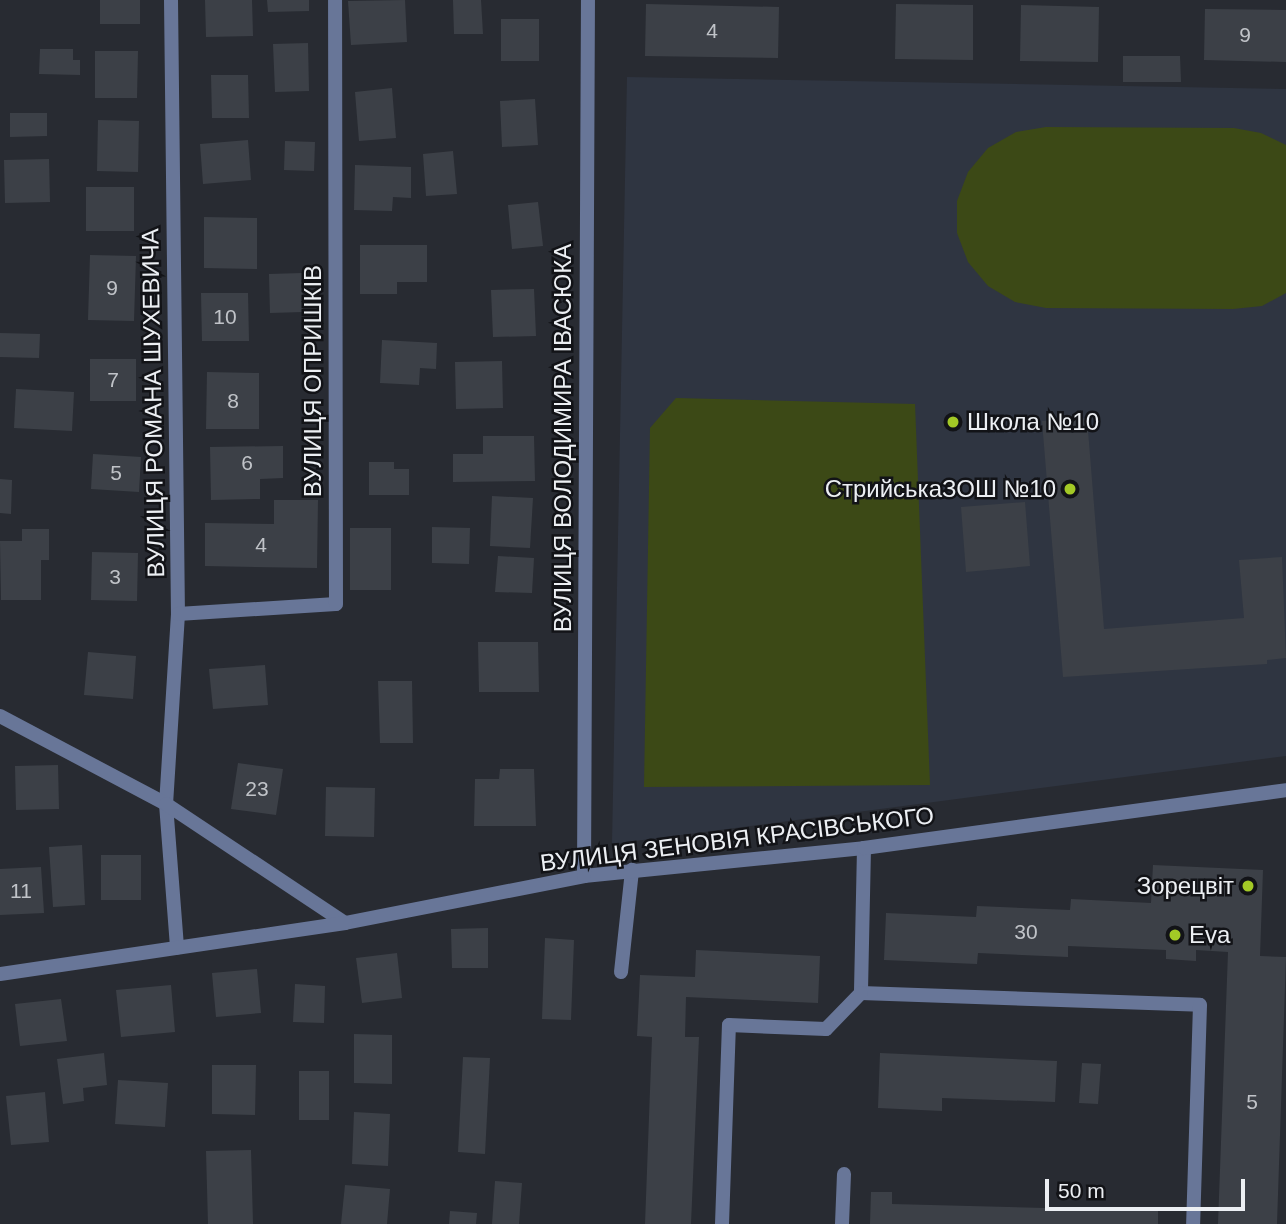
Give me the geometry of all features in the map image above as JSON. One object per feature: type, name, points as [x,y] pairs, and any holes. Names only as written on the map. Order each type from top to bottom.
[{"type":"street","name":"ВУЛИЦЯ РОМАНА ШУХЕВИЧА","points":[[171,0],[178,614],[166,804],[177,948]]},
{"type":"street","name":"ВУЛИЦЯ ОПРИШКІВ","points":[[178,614],[335,604],[335,0]]},
{"type":"street","name":"ВУЛИЦЯ ВОЛОДИМИРА ІВАСЮКА","points":[[584,876],[588,0]]},
{"type":"street","points":[[0,716],[166,804],[345,923]]},
{"type":"street","name":"ВУЛИЦЯ ЗЕНОВІЯ КРАСІВСЬКОГО","points":[[0,974],[345,923],[584,876],[864,848],[1286,790]]},
{"type":"street","points":[[722,1224],[729,1026],[826,1029],[860,993],[864,848]]},
{"type":"street","points":[[621,972],[632,870]]},
{"type":"street","points":[[860,993],[1200,1005],[1193,1224]]},
{"type":"street","points":[[842,1224],[844,1174]]},
{"type":"shaded area","name":"Школа №10","points":[[627,77],[1286,89],[1286,756],[612,844]]},
{"type":"green space","points":[[1046,127],[1234,128],[1261,133],[1286,145],[1286,293],[1262,306],[1233,309],[1046,308],[1015,302],[988,286],[968,262],[957,233],[957,201],[968,172],[988,148],[1016,132]]},
{"type":"green space","points":[[676,398],[915,404],[930,785],[644,787],[650,428]]},
{"type":"building","points":[[100,0],[140,0],[140,24],[100,24]]},
{"type":"building","points":[[205,0],[252,0],[253,36],[206,37]]},
{"type":"building","points":[[267,0],[309,0],[309,11],[268,12]]},
{"type":"building","points":[[405,0],[407,42],[351,45],[348,1]]},
{"type":"building","points":[[453,0],[481,0],[483,34],[454,34]]},
{"type":"building","points":[[646,4],[779,7],[778,58],[645,56]]},
{"type":"building","points":[[896,4],[973,5],[973,60],[895,59]]},
{"type":"building","points":[[1021,5],[1099,7],[1098,62],[1020,61]]},
{"type":"building","points":[[1205,9],[1286,10],[1286,62],[1204,60]]},
{"type":"building","points":[[501,19],[539,19],[539,61],[501,61]]},
{"type":"building","points":[[308,43],[309,91],[275,92],[273,44]]},
{"type":"building","points":[[40,49],[73,49],[73,60],[80,60],[80,75],[39,74]]},
{"type":"building","points":[[95,51],[138,51],[137,98],[95,98]]},
{"type":"building","points":[[1123,56],[1180,56],[1181,82],[1123,82]]},
{"type":"building","points":[[211,75],[248,75],[249,118],[212,118]]},
{"type":"building","points":[[392,88],[396,138],[359,141],[355,92]]},
{"type":"building","points":[[535,99],[538,145],[502,147],[500,101]]},
{"type":"building","points":[[10,113],[47,113],[47,136],[10,137]]},
{"type":"building","points":[[98,120],[139,121],[138,172],[97,171]]},
{"type":"building","points":[[248,140],[251,180],[203,184],[200,144]]},
{"type":"building","points":[[285,141],[315,142],[314,171],[284,170]]},
{"type":"building","points":[[453,151],[457,194],[426,196],[423,154]]},
{"type":"building","points":[[49,159],[50,202],[5,203],[4,160]]},
{"type":"building","points":[[355,165],[411,167],[411,198],[393,197],[392,211],[354,210]]},
{"type":"building","points":[[86,187],[134,187],[134,231],[86,231]]},
{"type":"building","points":[[538,202],[543,246],[512,249],[508,205]]},
{"type":"building","points":[[204,217],[257,218],[257,269],[204,268]]},
{"type":"building","points":[[360,245],[427,245],[427,282],[397,282],[397,294],[360,294]]},
{"type":"building","points":[[90,255],[136,256],[134,321],[88,320]]},
{"type":"building","points":[[302,273],[303,312],[270,313],[269,274]]},
{"type":"building","points":[[534,289],[536,336],[493,337],[491,290]]},
{"type":"building","points":[[201,293],[248,293],[249,341],[202,341]]},
{"type":"building","points":[[0,333],[40,334],[39,358],[0,357]]},
{"type":"building","points":[[382,340],[437,343],[436,369],[420,368],[419,385],[380,383]]},
{"type":"building","points":[[90,359],[136,359],[136,401],[90,401]]},
{"type":"building","points":[[502,361],[503,408],[456,409],[455,362]]},
{"type":"building","points":[[207,372],[259,373],[259,429],[206,429]]},
{"type":"building","points":[[16,389],[74,392],[72,431],[14,428]]},
{"type":"building","name":"СтрийськаЗОШ №10","points":[[1087,418],[1104,629],[1244,618],[1239,560],[1282,557],[1286,658],[1267,660],[1267,664],[1063,677],[1042,421]]},
{"type":"building","points":[[483,436],[534,436],[535,481],[453,482],[453,454],[483,454]]},
{"type":"building","points":[[283,446],[283,478],[260,479],[260,499],[211,500],[210,447]]},
{"type":"building","points":[[93,454],[141,457],[139,492],[91,489]]},
{"type":"building","points":[[369,462],[394,462],[394,469],[409,469],[409,495],[369,495]]},
{"type":"building","points":[[0,479],[12,480],[11,514],[0,513]]},
{"type":"building","points":[[492,496],[533,498],[530,548],[490,546]]},
{"type":"building","points":[[274,500],[318,500],[317,568],[205,566],[205,523],[274,524]]},
{"type":"building","points":[[1025,502],[1030,566],[966,572],[961,507]]},
{"type":"building","points":[[432,527],[470,528],[469,564],[432,563]]},
{"type":"building","points":[[350,528],[391,528],[391,590],[350,590]]},
{"type":"building","points":[[22,529],[49,529],[49,560],[41,560],[41,600],[1,600],[0,541],[22,541]]},
{"type":"building","points":[[92,552],[138,553],[137,601],[91,600]]},
{"type":"building","points":[[498,556],[534,558],[532,593],[495,592]]},
{"type":"building","points":[[478,642],[538,642],[539,692],[479,692]]},
{"type":"building","points":[[88,652],[136,656],[133,699],[84,695]]},
{"type":"building","points":[[265,665],[268,705],[213,709],[209,669]]},
{"type":"building","points":[[378,681],[412,681],[413,743],[380,743]]},
{"type":"building","points":[[238,763],[283,769],[276,815],[231,809]]},
{"type":"building","points":[[58,765],[59,809],[16,810],[15,766]]},
{"type":"building","points":[[500,769],[534,769],[536,826],[474,826],[475,779],[499,779]]},
{"type":"building","points":[[326,787],[375,788],[374,837],[325,836]]},
{"type":"building","points":[[82,845],[85,905],[53,907],[49,847]]},
{"type":"building","points":[[101,855],[141,855],[141,900],[101,900]]},
{"type":"building","points":[[1153,865],[1263,870],[1260,956],[1286,957],[1277,1224],[1218,1224],[1228,952],[1196,950],[1196,961],[1166,959],[1166,950],[1068,946],[1068,957],[978,953],[977,964],[884,960],[886,913],[976,917],[977,906],[1070,910],[1071,899],[1151,903]]},
{"type":"building","points":[[41,867],[44,913],[0,915],[0,869]]},
{"type":"building","points":[[488,928],[488,968],[452,968],[451,929]]},
{"type":"building","points":[[545,938],[574,940],[571,1020],[542,1019]]},
{"type":"building","points":[[696,950],[820,956],[818,1003],[686,997],[685,1037],[699,1037],[691,1224],[645,1224],[652,1037],[637,1036],[640,975],[695,977]]},
{"type":"building","points":[[397,953],[402,998],[362,1003],[356,958]]},
{"type":"building","points":[[257,969],[261,1013],[216,1017],[212,973]]},
{"type":"building","points":[[295,984],[325,986],[324,1023],[293,1022]]},
{"type":"building","points":[[171,985],[175,1032],[121,1037],[116,990]]},
{"type":"building","points":[[61,999],[67,1041],[20,1046],[15,1004]]},
{"type":"building","points":[[354,1034],[392,1035],[392,1084],[354,1083]]},
{"type":"building","points":[[104,1053],[107,1085],[83,1088],[84,1101],[63,1104],[57,1059]]},
{"type":"building","points":[[880,1053],[1057,1061],[1055,1102],[942,1098],[942,1111],[878,1108]]},
{"type":"building","points":[[463,1057],[490,1058],[485,1154],[458,1152]]},
{"type":"building","points":[[1082,1063],[1101,1064],[1098,1104],[1079,1103]]},
{"type":"building","points":[[212,1065],[256,1065],[255,1115],[212,1114]]},
{"type":"building","points":[[299,1071],[329,1071],[329,1120],[299,1120]]},
{"type":"building","points":[[118,1080],[168,1083],[165,1127],[115,1124]]},
{"type":"building","points":[[45,1092],[49,1142],[11,1145],[6,1096]]},
{"type":"building","points":[[354,1112],[390,1114],[388,1166],[352,1164]]},
{"type":"building","points":[[251,1150],[253,1224],[208,1224],[206,1151]]},
{"type":"building","points":[[495,1181],[522,1183],[519,1224],[492,1224]]},
{"type":"building","points":[[345,1185],[390,1189],[387,1224],[341,1224]]},
{"type":"building","points":[[871,1192],[892,1192],[892,1204],[1158,1211],[1158,1224],[870,1224]]},
{"type":"building","points":[[450,1211],[477,1213],[476,1224],[449,1224]]},
{"type":"place","name":"Школа №10","points":[[953,422]]},
{"type":"place","name":"СтрийськаЗОШ №10","points":[[1070,489]]},
{"type":"place","name":"Зорецвіт","points":[[1248,886]]},
{"type":"place","name":"Eva","points":[[1175,935]]}]
